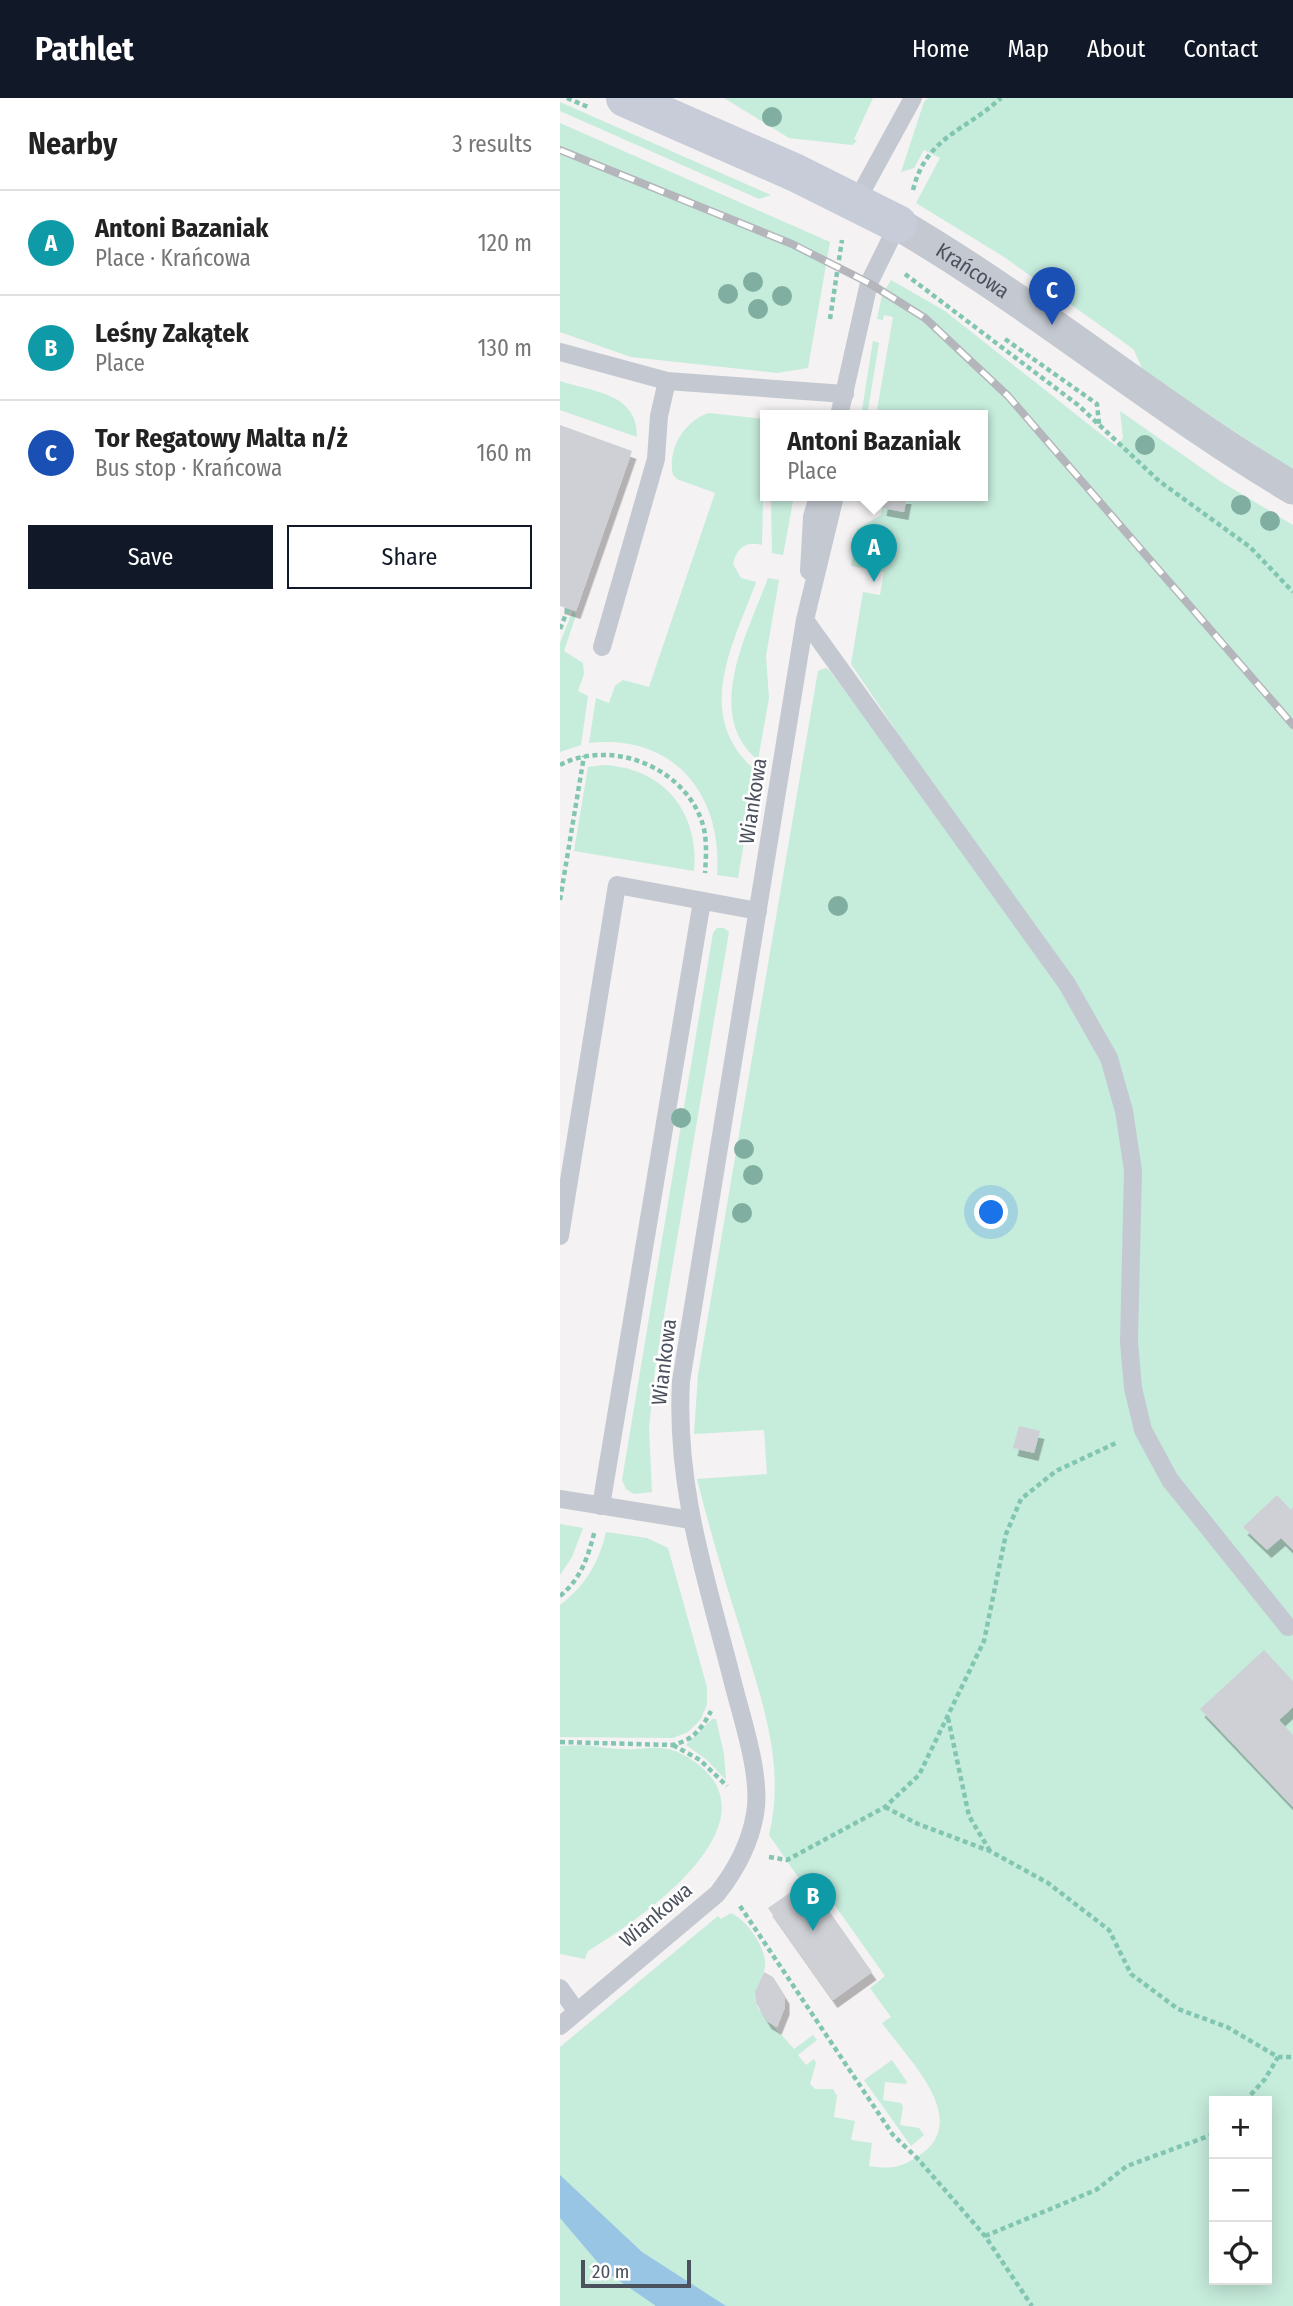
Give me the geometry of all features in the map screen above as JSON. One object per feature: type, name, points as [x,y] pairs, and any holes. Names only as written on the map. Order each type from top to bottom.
[{"type":"street","name":"Krańcowa","points":[[625,98],[856,202],[898,224],[954,257],[1173,413],[1293,488]]},
{"type":"lane","points":[[856,202],[914,98]]},
{"type":"lane","points":[[842,410],[869,283],[898,224]]},
{"type":"lane","points":[[560,352],[667,381],[845,394]]},
{"type":"lane","points":[[602,647],[656,459],[659,416],[667,381]]},
{"type":"lane","name":"Wiankowa","points":[[805,620],[812,517],[817,501]]},
{"type":"lane","name":"Wiankowa","points":[[560,2026],[725,1883],[744,1853],[754,1819],[752,1759],[682,1475],[681,1381],[805,620],[834,501]]},
{"type":"lane","points":[[805,620],[1067,984],[1109,1058],[1124,1111],[1133,1170],[1129,1342],[1133,1388],[1143,1430],[1170,1480],[1288,1627]]},
{"type":"lane","points":[[560,1236],[617,885],[758,911]]},
{"type":"lane","points":[[601,1506],[702,901]]},
{"type":"lane","points":[[560,1499],[691,1520]]},
{"type":"lane","points":[[560,1988],[577,2012]]},
{"type":"path","points":[[898,224],[909,204],[918,170],[935,145],[1001,98]]},
{"type":"path","points":[[902,272],[1078,405],[1159,481],[1250,547],[1293,592]]},
{"type":"path","points":[[560,629],[568,609]]},
{"type":"path","points":[[560,765],[584,756],[616,756],[647,763],[670,777],[686,793],[704,829],[706,851],[702,901]]},
{"type":"path","points":[[560,900],[584,756]]},
{"type":"path","points":[[787,1860],[885,1807],[919,1775],[984,1641],[1006,1534],[1021,1499],[1056,1471],[1143,1430]]},
{"type":"path","points":[[560,1596],[569,1588],[586,1563],[601,1506]]},
{"type":"path","points":[[560,1742],[672,1745],[687,1741],[701,1730],[718,1700],[729,1665]]},
{"type":"path","points":[[947,1717],[969,1816],[990,1851]]},
{"type":"path","points":[[672,1745],[688,1751],[715,1773],[754,1819]]},
{"type":"path","points":[[885,1807],[918,1825],[990,1851],[1048,1883],[1109,1930],[1130,1973],[1178,2009],[1227,2026],[1278,2057],[1293,2057]]},
{"type":"path","points":[[725,1883],[893,2135],[917,2158],[985,2236],[1032,2306]]},
{"type":"path","points":[[1250,2096],[1265,2079],[1278,2057]]},
{"type":"path","points":[[985,2236],[1096,2190],[1127,2166],[1209,2136]]},
{"type":"green space","points":[[724,98],[873,98],[854,139],[857,141],[852,145],[789,138]]},
{"type":"green space","points":[[928,98],[1293,98],[1293,470],[1143,371],[1134,350],[1004,257],[916,203],[940,158],[924,150],[914,168],[901,172],[924,102]]},
{"type":"green space","points":[[560,102],[771,195],[759,199],[560,111]]},
{"type":"green space","points":[[560,123],[830,242],[808,368],[777,373],[631,357],[560,332]]},
{"type":"green space","points":[[891,280],[945,311],[1116,446],[1123,438],[1120,411],[1220,481],[1293,525],[1293,2306],[560,2306],[560,2047],[718,1916],[721,1919],[731,1913],[755,1936],[765,1959],[764,1971],[756,1993],[758,2008],[794,2049],[813,2035],[817,2040],[798,2055],[806,2065],[814,2059],[816,2063],[810,2084],[815,2089],[833,2089],[837,2096],[834,2117],[855,2121],[851,2140],[872,2143],[869,2166],[898,2166],[917,2157],[936,2138],[940,2121],[937,2104],[929,2087],[882,2023],[891,2017],[870,1988],[885,1976],[814,1876],[803,1884],[769,1835],[775,1781],[768,1727],[697,1479],[767,1474],[764,1430],[694,1434],[698,1375],[818,671],[826,668],[830,671],[884,744],[893,726],[851,664],[863,592],[880,595],[884,572],[851,566],[857,529],[881,515],[882,508],[904,511],[906,501],[988,501],[988,410],[877,410],[893,317],[884,315],[883,320],[877,319],[882,295]]},
{"type":"green space","points":[[873,341],[879,343],[868,410],[862,410]]},
{"type":"green space","points":[[560,381],[599,392],[622,403],[635,422],[637,437],[560,410]]},
{"type":"green space","points":[[709,413],[760,418],[762,545],[751,544],[743,547],[737,553],[733,564],[741,578],[756,582],[737,630],[723,680],[722,704],[726,727],[737,750],[756,771],[738,878],[717,875],[717,846],[711,819],[701,795],[687,775],[668,759],[645,748],[619,742],[589,743],[596,698],[609,703],[615,686],[623,680],[649,687],[715,493],[677,479],[673,475],[675,446],[685,429]]},
{"type":"green space","points":[[771,501],[793,501],[783,555],[772,553]]},
{"type":"green space","points":[[768,578],[779,580],[766,656],[769,698],[758,760],[742,741],[733,720],[732,696],[742,647]]},
{"type":"green space","points":[[573,610],[576,615],[564,651],[583,663],[584,674],[578,691],[588,696],[581,745],[560,752],[560,643]]},
{"type":"green space","points":[[605,765],[626,768],[645,775],[661,785],[674,798],[691,831],[694,871],[574,851],[588,767]]},
{"type":"green space","points":[[717,928],[724,928],[729,932],[655,1369],[649,1428],[652,1492],[634,1494],[626,1489],[622,1480],[713,933]]},
{"type":"green space","points":[[560,1524],[583,1528],[572,1557],[560,1575]]},
{"type":"green space","points":[[606,1532],[647,1538],[668,1548],[707,1687],[707,1704],[701,1719],[688,1732],[673,1738],[560,1737],[560,1605],[577,1590],[590,1573]]},
{"type":"green space","points":[[712,1719],[716,1719],[724,1754],[726,1780],[707,1760],[686,1745]]},
{"type":"green space","points":[[587,1745],[619,1749],[660,1748],[678,1752],[703,1768],[711,1777],[721,1801],[718,1827],[705,1852],[684,1877],[633,1921],[588,1951],[585,1959],[560,1954],[560,1746]]},
{"type":"green space","points":[[892,2060],[907,2082],[885,2082],[883,2100],[901,2103],[903,2107],[900,2125],[919,2128],[924,2135],[911,2146],[864,2080]]},
{"type":"water","points":[[560,2175],[642,2252],[726,2306],[656,2306],[605,2271],[560,2218]]},
{"type":"building","points":[[560,425],[632,451],[576,611],[560,606]]},
{"type":"building","points":[[883,501],[906,501],[904,512],[882,508]]},
{"type":"building","points":[[1019,1426],[1040,1431],[1034,1453],[1013,1448]]},
{"type":"building","points":[[1277,1495],[1291,1510],[1293,1507],[1293,1550],[1281,1538],[1267,1550],[1243,1527]]},
{"type":"building","points":[[1264,1650],[1293,1681],[1293,1707],[1279,1720],[1293,1735],[1293,1807],[1200,1709]]},
{"type":"building","points":[[798,1887],[813,1907],[822,1901],[872,1972],[833,2000],[768,1908]]},
{"type":"building","points":[[764,1972],[773,1977],[785,1996],[785,2007],[777,2027],[767,2021],[756,2003],[755,1992]]},
{"type":"railway","points":[[560,150],[792,244],[869,283],[925,318],[1008,396],[1293,725]]},
{"type":"place","name":"Tor Regatowy Malta n/ż","points":[[1052,325]]},
{"type":"place","name":"Antoni Bazaniak","points":[[874,582]]},
{"type":"place","name":"Leśny Zakątek","points":[[813,1931]]}]
